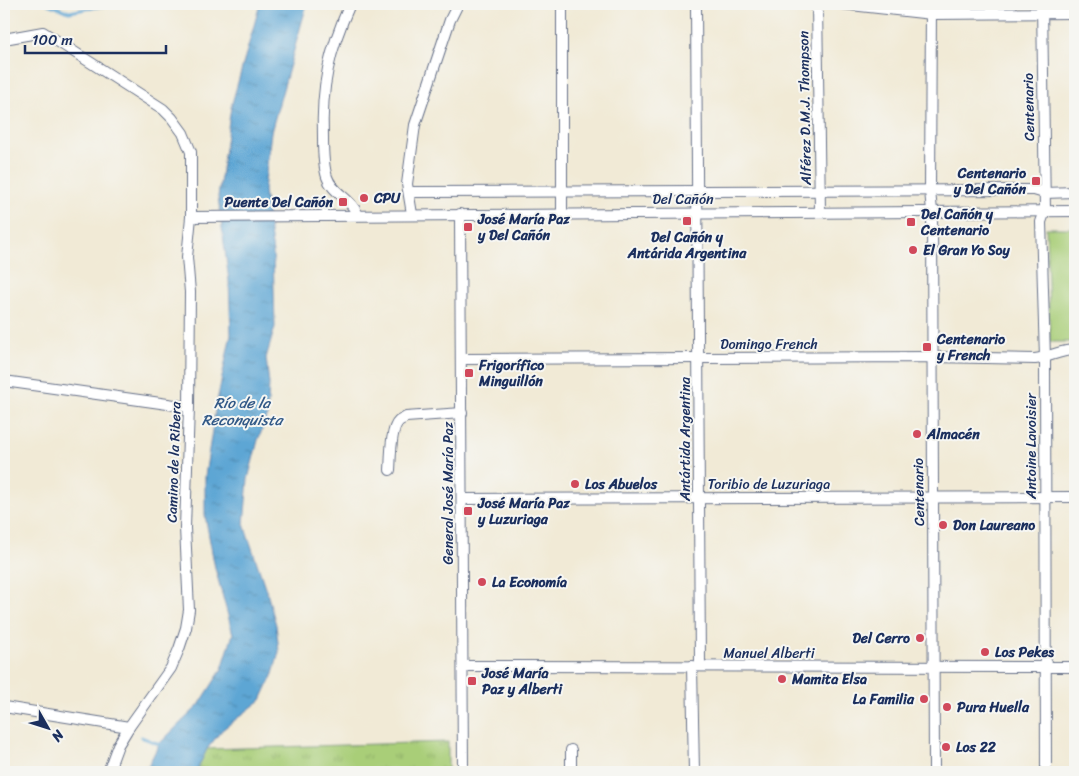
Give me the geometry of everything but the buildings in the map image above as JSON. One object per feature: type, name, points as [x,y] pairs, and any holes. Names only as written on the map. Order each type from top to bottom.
[{"type":"street","points":[[350,4],[330,56],[325,82],[322,124],[324,164],[327,178],[333,187],[354,206],[358,215]]},
{"type":"street","points":[[412,214],[407,184],[415,125],[450,20],[458,4]]},
{"type":"street","points":[[562,4],[562,213]]},
{"type":"street","name":"Antártida Argentina","points":[[694,772],[699,498],[696,4]]},
{"type":"street","name":"Alférez D.M.J. Thompson","points":[[817,4],[820,212]]},
{"type":"street","points":[[842,4],[932,9],[1042,9],[1075,13]]},
{"type":"street","points":[[932,9],[930,191],[932,211]]},
{"type":"street","name":"Centenario","points":[[1042,9],[1045,210]]},
{"type":"street","name":"Camino de la Ribera","points":[[4,39],[43,32],[163,109],[183,133],[191,152],[191,217],[187,257],[190,292],[186,528],[189,610],[186,628],[171,668],[118,745],[108,772]]},
{"type":"street","name":"Del Cañón","points":[[409,192],[820,190],[1034,190],[1044,193],[1075,192]]},
{"type":"street","name":"Antoine Lavoisier","points":[[1045,210],[1041,222],[1045,358],[1046,772]]},
{"type":"street","name":"Centenario","points":[[932,211],[934,772]]},
{"type":"street","name":"Del Cañón","points":[[191,217],[698,212],[1075,211]]},
{"type":"street","name":"General José María Paz","points":[[460,214],[463,772]]},
{"type":"street","name":"Domingo French","points":[[462,359],[1045,358],[1067,350],[1075,350]]},
{"type":"street","points":[[4,381],[189,406]]},
{"type":"street","points":[[390,470],[391,445],[399,420],[406,417],[462,413]]},
{"type":"street","name":"Toribio de Luzuriaga","points":[[462,499],[1075,496]]},
{"type":"street","name":"Manuel Alberti","points":[[463,666],[1075,667]]},
{"type":"street","points":[[4,707],[129,727]]},
{"type":"street","points":[[571,750],[571,772]]},
{"type":"green space","points":[[1046,228],[1075,228],[1075,342],[1050,342]]},
{"type":"green space","points":[[448,742],[448,772],[196,772],[207,749]]},
{"type":"water","name":"Río de la Reconquista","points":[[260,4],[307,4],[271,132],[264,190],[273,253],[275,327],[266,358],[269,384],[267,417],[258,440],[248,479],[244,524],[276,625],[279,652],[273,674],[261,700],[222,730],[207,749],[196,772],[145,772],[159,744],[199,705],[222,669],[233,634],[215,568],[205,515],[205,476],[215,411],[231,334],[229,281],[218,197],[231,107]]},
{"type":"waterway","points":[[48,4],[69,12],[114,4]]},
{"type":"waterway","points":[[141,737],[159,744]]},
{"type":"place","name":"Centenario y Del Cañón","points":[[1036,181]]},
{"type":"place","name":"CPU","points":[[364,198]]},
{"type":"place","name":"Puente Del Cañón","points":[[343,202]]},
{"type":"place","name":"Del Cañón y Antárida Argentina","points":[[687,221]]},
{"type":"place","name":"Del Cañón y Centenario","points":[[911,222]]},
{"type":"place","name":"José María Paz y Del Cañón","points":[[468,227]]},
{"type":"place","name":"El Gran Yo Soy","points":[[913,250]]},
{"type":"place","name":"Centenario y French","points":[[927,347]]},
{"type":"place","name":"Frigorífico Minguillón","points":[[469,373]]},
{"type":"place","name":"Almacén","points":[[917,434]]},
{"type":"place","name":"Los Abuelos","points":[[575,484]]},
{"type":"place","name":"José María Paz y Luzuriaga","points":[[468,511]]},
{"type":"place","name":"Don Laureano","points":[[943,525]]},
{"type":"place","name":"La Economía","points":[[482,582]]},
{"type":"place","name":"Del Cerro","points":[[920,638]]},
{"type":"place","name":"Los Pekes","points":[[985,652]]},
{"type":"place","name":"Mamita Elsa","points":[[782,679]]},
{"type":"place","name":"José María Paz y Alberti","points":[[472,681]]},
{"type":"place","name":"La Familia","points":[[924,699]]},
{"type":"place","name":"Pura Huella","points":[[947,707]]},
{"type":"place","name":"Los 22","points":[[946,747]]}]
